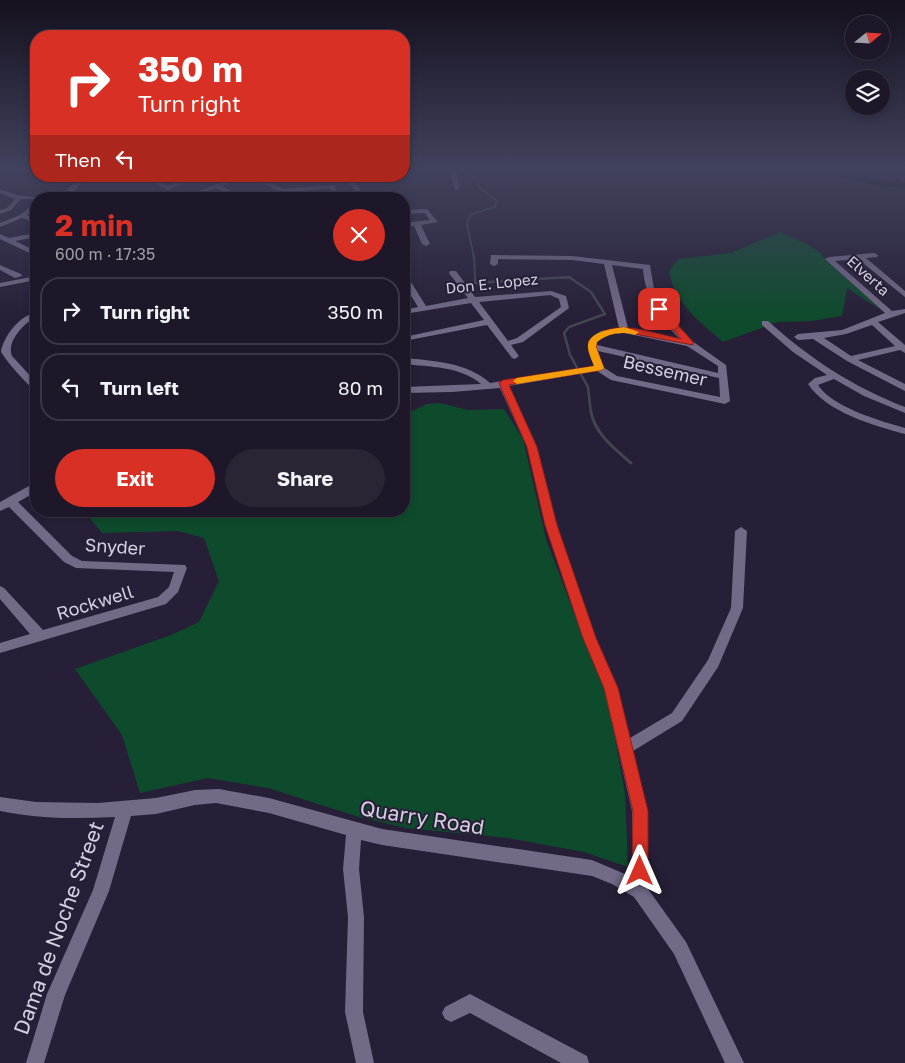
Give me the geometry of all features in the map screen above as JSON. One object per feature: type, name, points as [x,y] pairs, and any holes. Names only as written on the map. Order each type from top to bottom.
[{"type":"street","points":[[0,225],[13,220]]},
{"type":"street","points":[[410,225],[435,222],[433,220]]},
{"type":"street","points":[[417,224],[426,244]]},
{"type":"street","points":[[0,236],[30,251]]},
{"type":"street","points":[[8,240],[30,236]]},
{"type":"street","points":[[860,257],[874,255]]},
{"type":"street","points":[[494,264],[494,257],[572,258],[608,264],[648,267],[647,276],[659,309],[690,344],[722,365],[724,376],[592,347]]},
{"type":"street","points":[[860,257],[905,295]]},
{"type":"street","name":"Elverta","points":[[860,257],[829,259],[889,313]]},
{"type":"street","points":[[524,258],[524,266]]},
{"type":"street","points":[[608,264],[624,330]]},
{"type":"street","points":[[0,267],[15,274],[0,275]]},
{"type":"street","points":[[454,273],[515,356]]},
{"type":"street","points":[[0,285],[30,279]]},
{"type":"street","points":[[410,287],[423,308]]},
{"type":"street","name":"Don E. Lopez","points":[[410,311],[472,300],[551,293],[563,298],[565,308],[520,340],[506,344]]},
{"type":"street","points":[[798,337],[850,331],[889,313],[905,311]]},
{"type":"street","points":[[30,317],[23,321],[5,343],[2,352],[4,358],[22,370],[30,380]]},
{"type":"street","points":[[872,321],[904,349]]},
{"type":"street","points":[[410,338],[489,322]]},
{"type":"street","points":[[765,323],[790,345],[864,394],[905,410]]},
{"type":"street","points":[[410,390],[431,391],[487,385],[559,376],[599,368],[592,347],[593,341],[604,333],[624,330],[690,344]]},
{"type":"street","points":[[815,336],[850,359],[905,388]]},
{"type":"street","points":[[850,359],[904,349]]},
{"type":"street","points":[[410,363],[466,370],[480,377],[487,385]]},
{"type":"street","name":"Bessemer","points":[[599,368],[614,378],[726,402],[724,376]]},
{"type":"street","points":[[836,376],[818,380],[813,384],[814,389],[823,397],[846,409],[905,431]]},
{"type":"street","points":[[503,383],[532,447],[551,525],[589,638],[611,688],[640,811],[640,891]]},
{"type":"street","points":[[0,507],[30,491]]},
{"type":"street","name":"Snyder","points":[[11,502],[68,559],[80,565],[181,568]]},
{"type":"street","points":[[626,748],[677,717],[713,663],[736,608],[740,531]]},
{"type":"street","name":"Rockwell","points":[[0,648],[162,601],[174,589],[181,568]]},
{"type":"street","points":[[0,591],[41,637]]},
{"type":"street","name":"Quarry Road","points":[[0,804],[24,809],[125,809],[156,806],[208,796],[252,801],[286,809],[354,831],[382,837],[592,868],[617,878],[640,891],[680,948],[735,1063]]},
{"type":"street","name":"Dama de Noche Street","points":[[35,1063],[56,994],[101,892],[125,809]]},
{"type":"street","points":[[354,831],[351,868],[356,917],[354,1012],[366,1063]]},
{"type":"street","points":[[451,1013],[470,1003],[580,1063]]},
{"type":"green space","points":[[780,232],[809,245],[822,254],[882,311],[847,288],[842,316],[812,321],[778,322],[723,342],[697,319],[682,302],[672,283],[669,271],[678,259],[731,253]]},
{"type":"green space","points":[[440,403],[468,410],[504,409],[523,439],[546,539],[594,666],[607,693],[625,793],[628,867],[584,852],[508,838],[406,828],[359,817],[268,788],[208,778],[140,793],[122,735],[75,669],[171,635],[199,622],[219,581],[204,538],[178,531],[102,533],[89,517],[410,517],[410,412],[427,404]]},
{"type":"waterway","points":[[469,220],[467,224],[474,258],[475,278]]},
{"type":"waterway","points":[[475,278],[475,283],[553,278]]},
{"type":"waterway","points":[[553,278],[570,278]]},
{"type":"waterway","points":[[553,278],[570,278]]},
{"type":"waterway","points":[[570,278],[591,292],[605,314],[569,327],[564,333],[570,355],[588,387],[591,413]]},
{"type":"waterway","points":[[591,412],[601,434],[612,447],[631,463]]},
{"type":"slow traffic","points":[[517,381],[559,376],[599,368],[592,347],[593,341],[604,333],[624,330],[635,332]]},
{"type":"route","points":[[640,871],[640,811],[611,688],[589,638],[551,525],[532,447],[503,383],[559,376],[599,368],[592,347],[593,341],[604,333],[624,330],[690,344],[659,309]]}]
